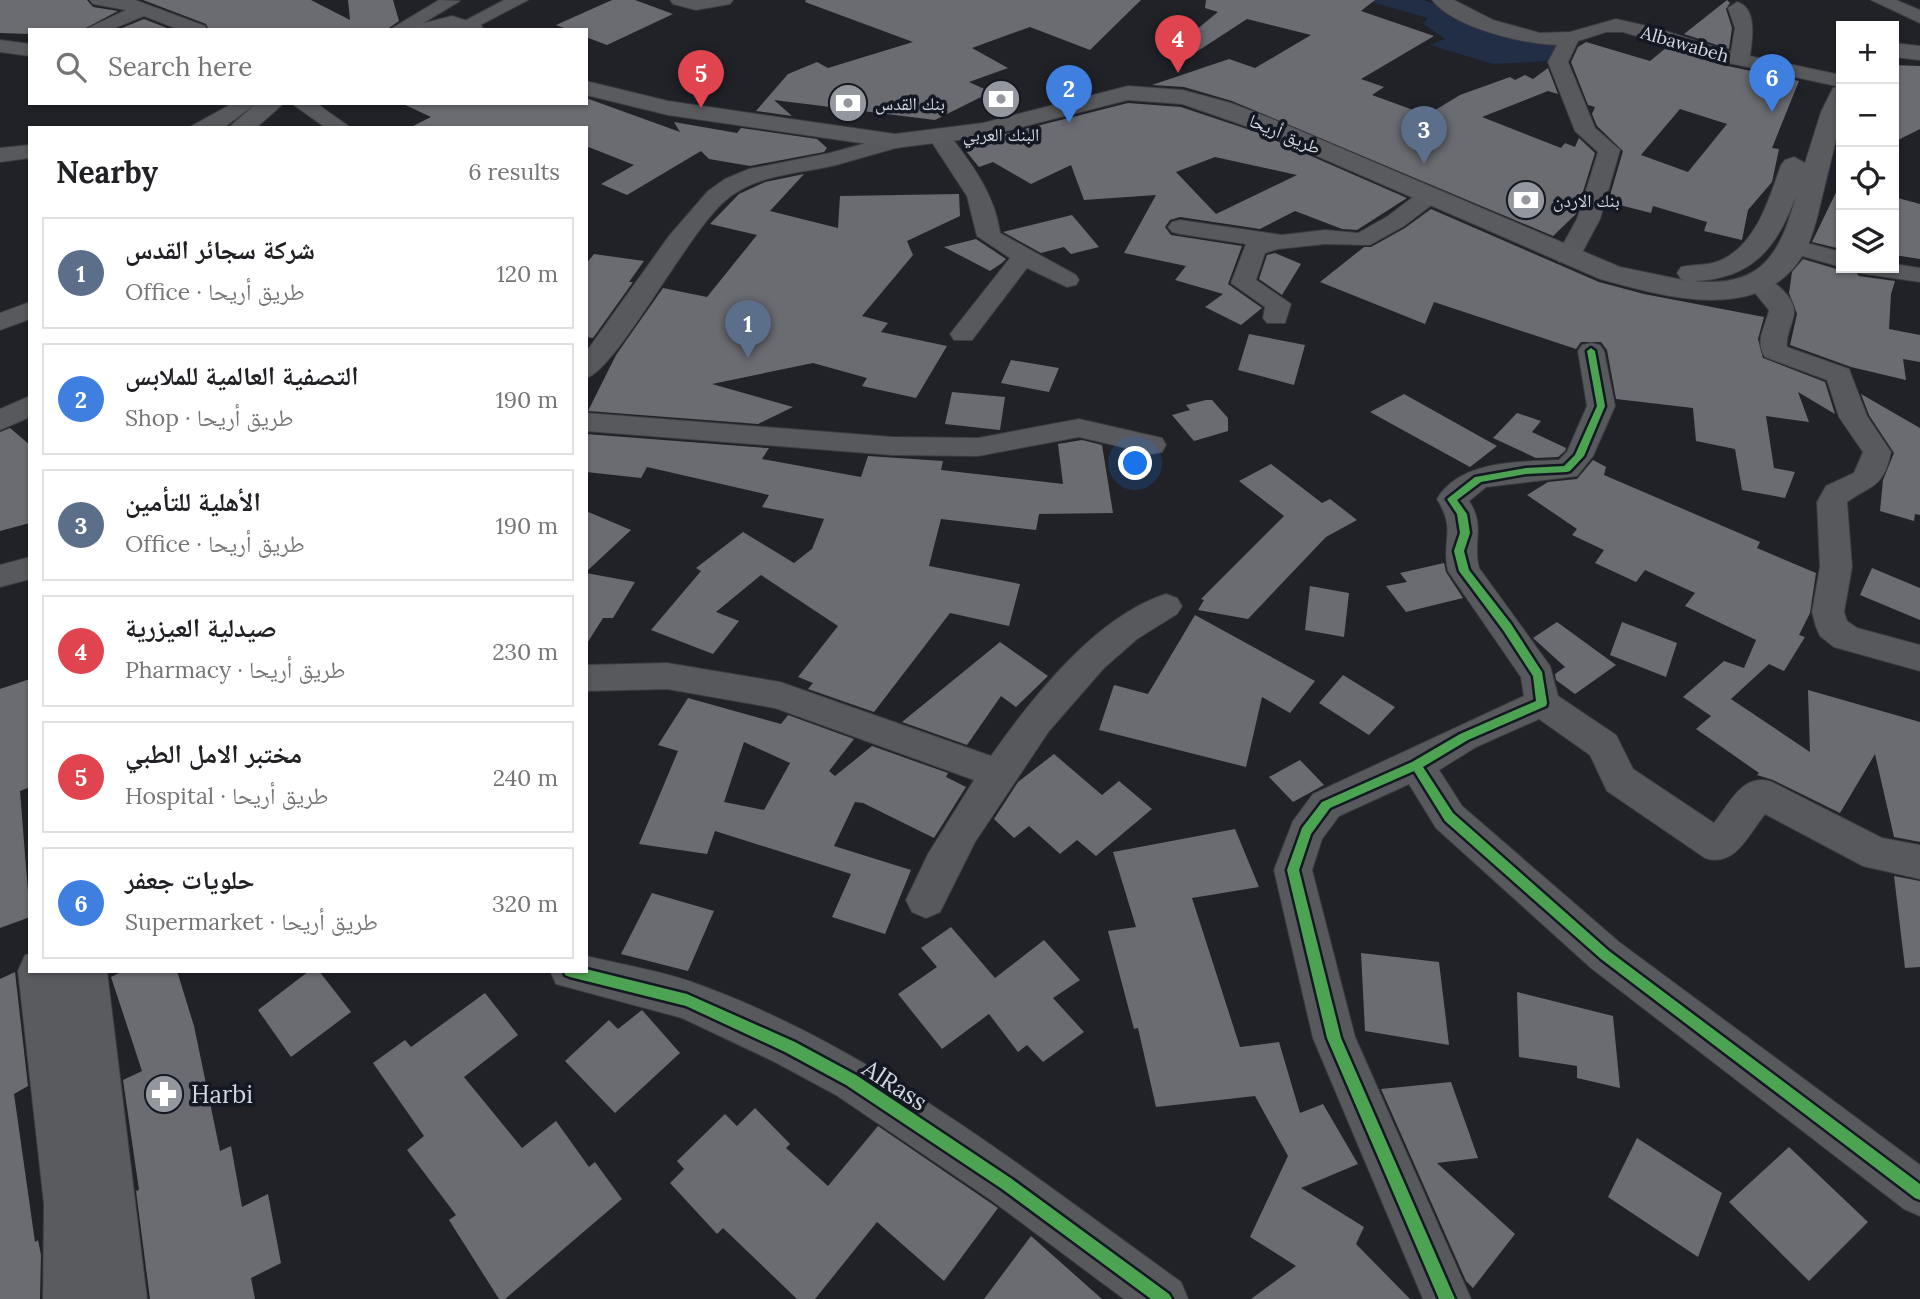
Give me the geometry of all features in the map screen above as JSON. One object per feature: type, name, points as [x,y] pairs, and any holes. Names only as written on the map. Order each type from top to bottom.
[{"type":"main road","points":[[1899,51],[1920,53]]},
{"type":"main road","points":[[1899,58],[1920,60]]},
{"type":"main road","name":"طريق أريحا","points":[[588,75],[673,95],[855,129],[895,141],[940,138],[983,130],[1110,96],[1153,93],[1223,108],[1429,196],[1659,286],[1703,291],[1751,287],[1785,260],[1800,228],[1832,113],[1837,84]]},
{"type":"main road","name":"طريق أريحا","points":[[588,88],[668,108],[855,129],[970,122],[1099,88],[1134,82],[1206,90],[1287,119],[1573,251],[1668,271],[1704,274],[1735,264],[1761,244],[1779,208],[1814,101],[1836,81]]},
{"type":"main road","points":[[243,126],[269,105]]},
{"type":"main road","points":[[43,973],[71,1204],[71,1299]]},
{"type":"main road","points":[[83,973],[119,1299]]},
{"type":"street","points":[[99,0],[145,9],[193,28]]},
{"type":"street","points":[[462,28],[519,0]]},
{"type":"street","points":[[679,0],[696,5],[724,0]]},
{"type":"street","points":[[1441,0],[1504,30],[1527,36],[1570,38],[1558,62],[1586,131],[1609,150],[1573,251]]},
{"type":"street","points":[[1880,0],[1920,17]]},
{"type":"street","points":[[402,28],[456,1]]},
{"type":"street","points":[[1603,5],[1625,10],[1624,26]]},
{"type":"street","points":[[1737,8],[1744,28],[1740,59]]},
{"type":"street","points":[[98,28],[145,9]]},
{"type":"street","name":"Albawabeh","points":[[1570,38],[1604,24],[1624,26],[1740,59],[1836,79]]},
{"type":"street","points":[[0,46],[28,50]]},
{"type":"street","points":[[205,126],[219,122],[244,105]]},
{"type":"street","points":[[304,105],[338,126]]},
{"type":"street","points":[[940,138],[966,171],[988,225],[989,236],[1067,280]]},
{"type":"street","points":[[588,368],[615,334],[677,241],[702,209],[724,190],[757,174],[833,159],[895,141]]},
{"type":"street","points":[[0,155],[28,151]]},
{"type":"street","points":[[1276,318],[1278,304],[1243,282],[1254,249],[1274,242],[1325,237],[1362,240],[1396,221],[1429,196]]},
{"type":"street","points":[[1180,227],[1274,242]]},
{"type":"street","points":[[1792,246],[1836,259]]},
{"type":"street","points":[[963,334],[1024,256]]},
{"type":"street","points":[[1899,272],[1920,275]]},
{"type":"street","points":[[1758,282],[1781,302],[1783,315],[1772,341],[1774,351],[1839,375],[1853,417],[1877,452],[1873,468],[1865,482],[1836,493],[1832,502],[1836,567],[1828,612],[1832,627],[1846,638],[1920,658]]},
{"type":"street","points":[[0,322],[28,311]]},
{"type":"street","points":[[1591,351],[1601,406],[1579,456],[1567,469],[1526,471],[1478,480],[1452,499],[1462,514],[1465,533],[1459,551],[1464,571],[1507,627],[1538,675],[1542,703],[1603,745],[1620,780],[1718,846],[1759,793],[1876,854],[1920,862]]},
{"type":"street","points":[[0,421],[28,406]]},
{"type":"street","points":[[588,422],[892,446],[978,447],[1079,428],[1152,444]]},
{"type":"street","points":[[0,576],[28,569]]},
{"type":"street","points":[[926,900],[957,837],[1024,739],[1067,686],[1121,634],[1166,606]]},
{"type":"street","points":[[588,678],[667,676],[719,683],[780,696],[840,720],[1000,774]]},
{"type":"street","points":[[1447,1299],[1334,1038],[1293,870],[1306,832],[1326,804],[1416,765],[1464,737],[1542,703]]},
{"type":"street","points":[[1416,765],[1449,817],[1605,956],[1920,1194]]},
{"type":"street","name":"AlRass","points":[[578,973],[687,1000],[735,1019],[851,1080],[1007,1184],[1164,1299]]},
{"type":"shaded area","points":[[1364,0],[1423,0],[1555,41],[1559,51],[1551,61],[1493,64],[1430,45],[1445,39],[1423,24],[1428,18]]},
{"type":"building","points":[[0,0],[87,0],[93,7],[118,11],[86,28],[28,28],[28,34],[0,33]]},
{"type":"building","points":[[143,0],[311,0],[350,20],[348,0],[393,0],[399,21],[389,28],[208,28],[206,24]]},
{"type":"building","points":[[612,0],[635,0],[673,14],[607,45],[588,38],[588,28],[564,28],[556,25]]},
{"type":"building","points":[[1141,0],[1090,50],[1030,27],[972,48],[1008,68],[969,82],[991,92],[935,120],[774,100],[792,116],[756,111],[788,74],[817,62],[828,68],[913,42],[805,2]]},
{"type":"building","points":[[1206,0],[1375,0],[1361,11],[1434,36],[1361,79],[1384,87],[1372,95],[1427,115],[1460,95],[1510,77],[1515,80],[1525,75],[1533,79],[1548,68],[1558,94],[1548,91],[1482,117],[1561,148],[1565,143],[1575,147],[1579,138],[1595,153],[1576,214],[1553,236],[1232,101],[1184,87],[1152,85],[1229,59],[1255,68],[1311,35],[1247,19],[1184,60],[1175,47],[1218,12],[1205,8]]},
{"type":"building","points":[[1727,0],[1730,3],[1726,9],[1732,28],[1729,49],[1684,34]]},
{"type":"building","points":[[144,19],[167,28],[122,28]]},
{"type":"building","points":[[1586,42],[1650,61],[1666,48],[1718,64],[1799,81],[1772,148],[1779,149],[1772,182],[1748,210],[1742,240],[1704,231],[1707,222],[1653,206],[1651,213],[1608,202],[1623,151],[1597,126],[1592,114],[1595,107],[1588,105],[1571,62],[1578,47]],"holes":[[[1680,109],[1727,124],[1688,172],[1641,155]]]},
{"type":"building","points":[[1899,65],[1920,66],[1920,129],[1899,140]]},
{"type":"building","points":[[588,99],[680,132],[674,122],[737,133],[741,128],[817,139],[827,148],[824,152],[750,166],[709,159],[701,151],[627,195],[601,184],[634,165],[588,147],[588,126],[413,126],[431,117],[405,105],[588,105]]},
{"type":"building","points":[[1128,103],[1181,107],[1256,132],[1407,198],[1357,230],[1342,229],[1295,211],[1260,229],[1180,217],[1170,220],[1165,227],[1171,235],[1242,246],[1228,284],[1262,308],[1241,325],[1205,307],[1223,294],[1175,280],[1186,266],[1124,253],[1156,195],[1084,200],[1071,165],[1031,184],[993,162],[979,167],[961,145]],"holes":[[[1215,157],[1297,175],[1216,214],[1176,172]]]},
{"type":"building","points":[[804,174],[770,211],[838,228],[840,196],[959,194],[960,216],[907,241],[913,255],[862,316],[888,323],[881,332],[947,346],[916,398],[862,386],[867,378],[813,363],[712,384],[793,407],[758,424],[588,411],[616,355],[663,288],[707,297],[757,235],[710,224],[739,194],[765,182]]},
{"type":"building","points":[[1836,192],[1836,248],[1812,242]]},
{"type":"building","points":[[1899,198],[1920,204],[1920,259],[1899,256]]},
{"type":"building","points":[[1431,209],[1599,282],[1644,294],[1764,317],[1758,339],[1763,358],[1825,382],[1835,414],[1798,392],[1809,422],[1766,416],[1774,468],[1795,472],[1785,498],[1742,490],[1735,449],[1696,441],[1693,408],[1616,399],[1607,350],[1601,342],[1581,342],[1576,349],[1434,302],[1425,324],[1320,282],[1364,247],[1371,247],[1405,228]]},
{"type":"building","points":[[1072,215],[1099,247],[1071,254],[1064,247],[1041,253],[1003,232]]},
{"type":"building","points":[[976,239],[1006,259],[990,271],[944,247]]},
{"type":"building","points":[[1275,253],[1301,264],[1282,295],[1259,279],[1267,255]]},
{"type":"building","points":[[594,254],[644,261],[629,282],[633,282],[593,338],[588,337],[588,262]]},
{"type":"building","points":[[1803,259],[1836,269],[1836,273],[1857,273],[1859,276],[1895,281],[1891,294],[1889,329],[1920,335],[1920,362],[1903,359],[1906,380],[1851,367],[1790,345],[1797,314],[1789,293],[1792,272]]},
{"type":"building","points":[[1249,334],[1305,345],[1294,385],[1238,370]]},
{"type":"building","points":[[1011,360],[1059,368],[1049,392],[1001,383]]},
{"type":"building","points":[[952,392],[1005,397],[1000,430],[945,424]]},
{"type":"building","points":[[1404,394],[1497,446],[1470,467],[1370,412]]},
{"type":"building","points":[[1861,394],[1920,428],[1920,515],[1915,514],[1914,521],[1880,511],[1883,480],[1894,453],[1869,415]]},
{"type":"building","points":[[1212,400],[1228,418],[1228,431],[1194,441],[1172,415],[1190,410],[1186,405]]},
{"type":"building","points":[[1517,413],[1541,421],[1532,432],[1566,448],[1565,451],[1558,457],[1536,458],[1493,438]]},
{"type":"building","points":[[10,428],[28,443],[28,524],[0,531],[0,432]]},
{"type":"building","points":[[588,434],[769,448],[762,459],[861,477],[868,456],[943,461],[941,470],[1063,484],[1058,444],[1082,440],[1102,445],[1113,513],[1039,514],[1036,530],[941,519],[929,566],[1020,584],[1009,626],[950,613],[874,712],[808,689],[813,683],[798,677],[838,626],[761,575],[716,612],[739,621],[713,654],[651,630],[701,571],[696,568],[743,532],[794,563],[812,549],[824,519],[762,507],[769,495],[647,467],[641,478],[588,472]]},
{"type":"building","points":[[1593,460],[1606,467],[1604,475],[1760,542],[1757,548],[1816,573],[1810,613],[1799,635],[1805,637],[1784,671],[1769,664],[1731,699],[1810,752],[1808,690],[1920,722],[1920,842],[1894,837],[1875,754],[1840,813],[1773,780],[1757,775],[1759,773],[1696,729],[1711,716],[1683,697],[1724,661],[1744,668],[1756,640],[1685,606],[1695,593],[1645,570],[1636,582],[1595,563],[1604,550],[1572,535],[1577,529],[1527,495],[1548,482],[1577,479]]},
{"type":"building","points":[[1271,464],[1322,503],[1330,499],[1357,520],[1326,537],[1248,619],[1198,610],[1204,600],[1201,599],[1284,516],[1239,481]]},
{"type":"building","points":[[588,512],[631,530],[588,570]]},
{"type":"building","points":[[1444,563],[1446,572],[1463,598],[1406,612],[1386,586],[1407,582],[1400,573]]},
{"type":"building","points":[[1872,568],[1920,588],[1920,620],[1860,595]]},
{"type":"building","points":[[588,573],[635,582],[613,618],[603,618],[588,642]]},
{"type":"building","points":[[1310,586],[1349,593],[1344,637],[1305,630]]},
{"type":"building","points":[[1195,615],[1315,681],[1290,713],[1262,697],[1246,767],[1099,730],[1114,685],[1148,694]]},
{"type":"building","points":[[1557,622],[1616,665],[1575,694],[1556,680],[1555,674],[1565,667],[1533,638]]},
{"type":"building","points":[[1622,622],[1677,643],[1666,677],[1610,655]]},
{"type":"building","points":[[1000,642],[1048,676],[1016,707],[1001,696],[967,745],[902,722]]},
{"type":"building","points":[[1343,675],[1395,707],[1369,735],[1319,703]]},
{"type":"building","points":[[28,680],[28,788],[20,791],[28,918],[0,928],[0,689]]},
{"type":"building","points":[[688,698],[781,724],[788,715],[854,739],[829,771],[835,776],[872,746],[948,773],[946,777],[966,787],[934,838],[863,803],[855,802],[834,846],[911,870],[885,934],[832,917],[851,874],[715,831],[707,854],[639,844],[678,751],[658,745]],"holes":[[[744,742],[790,763],[764,810],[724,802]]]},
{"type":"building","points":[[1054,754],[1102,795],[1119,781],[1152,809],[1096,856],[1077,840],[1060,854],[1029,826],[1014,838],[994,819],[1018,782]]},
{"type":"building","points":[[1300,760],[1324,785],[1293,802],[1269,777]]},
{"type":"building","points":[[1235,829],[1259,887],[1192,898],[1240,1047],[1279,1042],[1300,1113],[1323,1104],[1358,1164],[1301,1188],[1364,1227],[1356,1244],[1410,1299],[1251,1299],[1296,1266],[1250,1237],[1288,1156],[1255,1096],[1156,1107],[1138,1028],[1134,1029],[1108,931],[1136,927],[1113,852]]},
{"type":"building","points":[[1894,876],[1920,881],[1920,967],[1905,968]]},
{"type":"building","points":[[652,893],[714,911],[688,971],[621,954]]},
{"type":"building","points":[[951,927],[995,978],[1044,940],[1080,980],[1053,998],[1084,1032],[1043,1062],[1027,1045],[1018,1052],[989,1014],[942,1049],[898,994],[937,967],[921,948]]},
{"type":"building","points":[[1361,953],[1439,962],[1449,1045],[1365,1031]]},
{"type":"building","points":[[15,972],[28,1086],[14,1094],[35,1242],[38,1240],[41,1255],[40,1299],[0,1299],[0,979]]},
{"type":"building","points":[[119,973],[178,973],[194,1026],[220,1151],[231,1146],[242,1207],[268,1194],[281,1263],[251,1278],[255,1299],[150,1299],[136,1191],[139,1190],[123,1080],[142,1071],[111,977]]},
{"type":"building","points":[[306,973],[321,973],[351,1012],[291,1057],[258,1010]]},
{"type":"building","points":[[1517,992],[1613,1016],[1620,1088],[1577,1078],[1577,1066],[1519,1057]]},
{"type":"building","points":[[485,993],[518,1035],[464,1077],[522,1148],[556,1121],[589,1167],[595,1162],[622,1199],[505,1299],[499,1299],[449,1220],[456,1215],[407,1150],[424,1136],[373,1063],[405,1040],[411,1047]]},
{"type":"building","points":[[642,1010],[680,1053],[615,1113],[565,1061],[609,1020],[618,1029]]},
{"type":"building","points":[[1451,1082],[1478,1158],[1437,1163],[1515,1234],[1473,1288],[1466,1281],[1381,1089]]},
{"type":"building","points":[[755,1108],[790,1144],[786,1148],[828,1186],[878,1126],[998,1208],[944,1281],[877,1222],[815,1299],[797,1299],[723,1228],[717,1234],[670,1183],[684,1169],[677,1161],[725,1114],[737,1126]]},
{"type":"building","points":[[1637,1138],[1722,1193],[1698,1257],[1608,1197]]},
{"type":"building","points":[[1789,1147],[1868,1222],[1809,1281],[1729,1202]]},
{"type":"building","points":[[1031,1236],[1102,1299],[984,1299]]},
{"type":"cycle path","points":[[1447,1299],[1334,1038],[1293,870],[1306,832],[1326,805],[1416,765],[1464,737],[1542,703],[1538,675],[1507,627],[1464,571],[1459,551],[1465,533],[1462,514],[1452,499],[1478,479],[1526,471],[1567,469],[1579,456],[1601,406],[1591,351]]},
{"type":"cycle path","points":[[1416,765],[1449,817],[1605,955],[1920,1193]]},
{"type":"cycle path","points":[[578,973],[687,1000],[790,1047],[851,1080],[1007,1184],[1164,1299]]},
{"type":"place","name":"صيدلية العيزرية","points":[[1178,73]]},
{"type":"place","name":"البنك العربي","points":[[1001,99]]},
{"type":"place","name":"بنك القدس","points":[[848,103]]},
{"type":"place","name":"مختبر الامل الطبي","points":[[701,108]]},
{"type":"place","name":"حلويات جعفر","points":[[1772,112]]},
{"type":"place","name":"التصفية العالمية للملابس","points":[[1069,123]]},
{"type":"place","name":"الأهلية للتأمين","points":[[1424,164]]},
{"type":"place","name":"بنك الاردن","points":[[1526,200]]},
{"type":"place","name":"شركة سجائر القدس","points":[[748,358]]},
{"type":"place","name":"Harbi","points":[[164,1094]]}]
